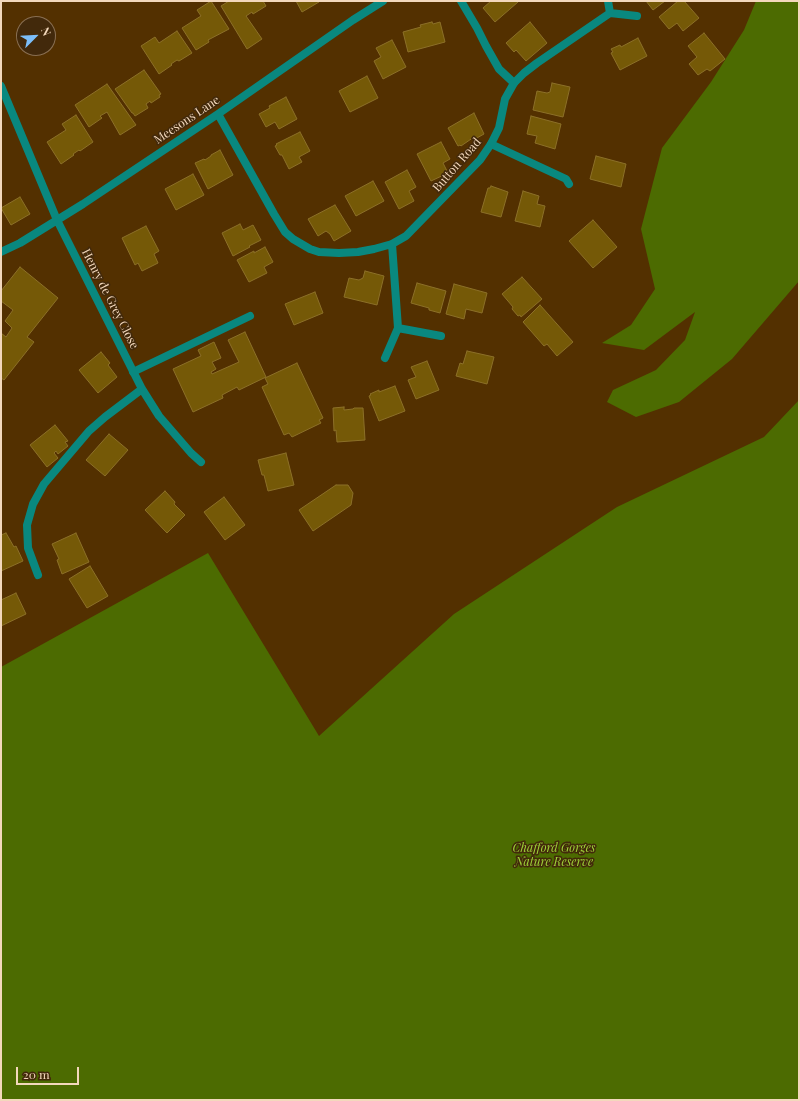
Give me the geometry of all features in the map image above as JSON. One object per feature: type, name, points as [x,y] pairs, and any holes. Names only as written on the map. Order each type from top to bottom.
[{"type":"street","name":"Meesons Lane","points":[[1,252],[20,243],[57,220],[218,114],[353,20],[383,1]]},
{"type":"street","points":[[461,1],[496,64],[504,75],[514,83]]},
{"type":"street","points":[[608,1],[610,13],[637,16]]},
{"type":"street","name":"Button Road","points":[[218,114],[274,214],[285,232],[293,239],[310,249],[319,252],[339,254],[358,252],[392,244],[406,236],[423,220],[480,160],[491,144],[499,128],[505,99],[514,83],[524,72],[610,13]]},
{"type":"street","name":"Henry de Grey Close","points":[[1,86],[57,220],[142,389],[159,416],[191,454],[201,462]]},
{"type":"street","points":[[491,144],[566,179],[570,184]]},
{"type":"street","points":[[385,358],[398,328],[392,244]]},
{"type":"street","points":[[133,372],[250,316]]},
{"type":"street","points":[[398,328],[441,336]]},
{"type":"street","points":[[38,575],[28,548],[27,526],[33,504],[44,484],[89,432],[105,417],[142,389]]},
{"type":"green space","points":[[756,1],[799,1],[799,281],[732,359],[679,402],[636,417],[607,402],[613,390],[656,370],[685,340],[695,312],[644,350],[602,343],[631,325],[655,289],[641,229],[662,148],[711,82],[744,30]]},
{"type":"green space","name":"Chafford Gorges Nature Reserve","points":[[799,400],[799,1100],[1,1100],[1,667],[208,553],[319,736],[454,614],[617,507],[764,437]]},
{"type":"building","points":[[211,1],[229,29],[208,40],[209,42],[196,50],[182,28],[201,16],[197,10]]},
{"type":"building","points":[[229,1],[263,1],[266,6],[253,14],[252,12],[246,16],[262,39],[247,49],[221,6]]},
{"type":"building","points":[[296,1],[319,2],[302,12]]},
{"type":"building","points":[[491,1],[518,2],[495,22],[483,8]]},
{"type":"building","points":[[646,1],[665,1],[653,10]]},
{"type":"building","points":[[678,1],[684,1],[699,18],[683,31],[677,23],[669,29],[659,17]]},
{"type":"building","points":[[432,22],[433,24],[440,22],[445,42],[408,52],[403,32]]},
{"type":"building","points":[[530,22],[547,43],[526,61],[516,50],[514,52],[506,43]]},
{"type":"building","points":[[177,31],[192,53],[179,61],[177,60],[159,74],[141,46],[155,37],[159,43]]},
{"type":"building","points":[[704,33],[725,59],[710,71],[707,69],[698,75],[689,64],[697,57],[688,46]]},
{"type":"building","points":[[638,38],[647,56],[620,70],[611,53],[613,52],[611,49],[620,45],[621,47]]},
{"type":"building","points":[[392,40],[406,67],[383,79],[374,61],[381,57],[376,48]]},
{"type":"building","points":[[144,70],[161,94],[159,95],[160,97],[151,103],[150,101],[146,104],[148,108],[135,116],[115,89]]},
{"type":"building","points":[[367,76],[378,98],[350,112],[339,91]]},
{"type":"building","points":[[552,83],[570,87],[563,117],[533,110],[537,91],[547,93],[550,92]]},
{"type":"building","points":[[107,84],[136,125],[120,135],[107,112],[100,116],[102,118],[89,127],[75,105]]},
{"type":"building","points":[[286,97],[297,119],[279,129],[275,122],[266,127],[259,114],[270,108],[269,106]]},
{"type":"building","points":[[474,113],[484,134],[475,139],[474,137],[461,146],[458,146],[448,128]]},
{"type":"building","points":[[76,115],[93,142],[73,154],[74,155],[61,164],[47,142],[66,130],[62,124]]},
{"type":"building","points":[[531,116],[561,124],[555,149],[535,143],[537,136],[527,134]]},
{"type":"building","points":[[300,132],[310,151],[299,157],[302,162],[289,169],[282,155],[280,155],[275,146],[277,145],[276,144]]},
{"type":"building","points":[[441,142],[450,159],[443,163],[448,173],[431,181],[417,154]]},
{"type":"building","points":[[220,150],[233,175],[208,189],[195,163],[204,159],[205,160]]},
{"type":"building","points":[[596,156],[626,164],[621,187],[590,179]]},
{"type":"building","points":[[407,170],[416,187],[409,191],[414,201],[399,209],[385,182]]},
{"type":"building","points":[[193,174],[204,195],[176,210],[165,189]]},
{"type":"building","points":[[373,181],[384,201],[356,216],[345,196]]},
{"type":"building","points":[[491,186],[508,192],[501,217],[481,212],[488,188]]},
{"type":"building","points":[[523,191],[539,196],[537,204],[545,206],[540,227],[515,221]]},
{"type":"building","points":[[20,197],[30,214],[11,225],[1,208]]},
{"type":"building","points":[[335,205],[351,231],[334,241],[330,234],[326,231],[318,236],[308,219]]},
{"type":"building","points":[[593,220],[617,247],[593,268],[569,241]]},
{"type":"building","points":[[240,224],[243,230],[253,225],[261,240],[233,256],[222,233]]},
{"type":"building","points":[[146,226],[159,251],[154,254],[158,263],[142,271],[138,263],[135,265],[122,238]]},
{"type":"building","points":[[265,247],[273,262],[264,267],[267,273],[249,282],[237,260]]},
{"type":"building","points":[[20,267],[58,298],[27,337],[34,342],[4,380],[1,378],[1,333],[6,337],[12,328],[5,321],[13,310],[1,301],[1,291]]},
{"type":"building","points":[[365,271],[384,276],[377,305],[344,297],[349,278],[359,280],[363,278]]},
{"type":"building","points":[[522,277],[542,299],[521,317],[520,315],[518,316],[512,309],[513,307],[502,294]]},
{"type":"building","points":[[417,283],[446,291],[440,313],[411,303]]},
{"type":"building","points":[[454,284],[487,293],[482,313],[466,309],[464,319],[446,314]]},
{"type":"building","points":[[315,292],[323,313],[294,325],[285,304]]},
{"type":"building","points":[[540,305],[573,342],[557,356],[547,344],[544,346],[523,322]]},
{"type":"building","points":[[245,332],[266,377],[239,390],[237,387],[222,395],[223,398],[193,412],[173,369],[201,356],[198,350],[214,342],[221,358],[212,362],[216,369],[211,372],[212,374],[239,362],[228,340]]},
{"type":"building","points":[[467,351],[494,357],[487,384],[456,376],[460,363],[463,364]]},
{"type":"building","points":[[101,352],[110,363],[108,365],[117,377],[98,393],[79,370]]},
{"type":"building","points":[[427,361],[439,390],[416,399],[408,380],[416,377],[411,367]]},
{"type":"building","points":[[297,363],[323,418],[319,420],[321,423],[292,437],[289,433],[284,435],[262,387],[268,384],[265,378]]},
{"type":"building","points":[[395,386],[405,411],[379,421],[369,396],[371,395],[370,394],[379,390],[379,392]]},
{"type":"building","points":[[344,407],[344,410],[363,408],[365,440],[337,442],[336,430],[334,431],[333,408]]},
{"type":"building","points":[[55,425],[68,441],[65,442],[68,446],[58,454],[56,451],[54,453],[58,458],[47,467],[30,445]]},
{"type":"building","points":[[109,434],[128,450],[105,476],[86,460]]},
{"type":"building","points":[[286,453],[294,485],[268,491],[258,460]]},
{"type":"building","points":[[336,485],[348,485],[353,493],[351,505],[313,531],[299,510]]},
{"type":"building","points":[[165,491],[175,502],[174,504],[185,515],[167,533],[145,510]]},
{"type":"building","points":[[224,497],[245,525],[225,540],[204,512]]},
{"type":"building","points":[[6,533],[14,547],[16,546],[23,561],[1,571],[1,535]]},
{"type":"building","points":[[76,533],[89,562],[62,574],[57,560],[59,559],[52,544]]},
{"type":"building","points":[[90,566],[108,596],[87,608],[69,579]]},
{"type":"building","points":[[16,593],[26,614],[1,626],[1,600]]}]
